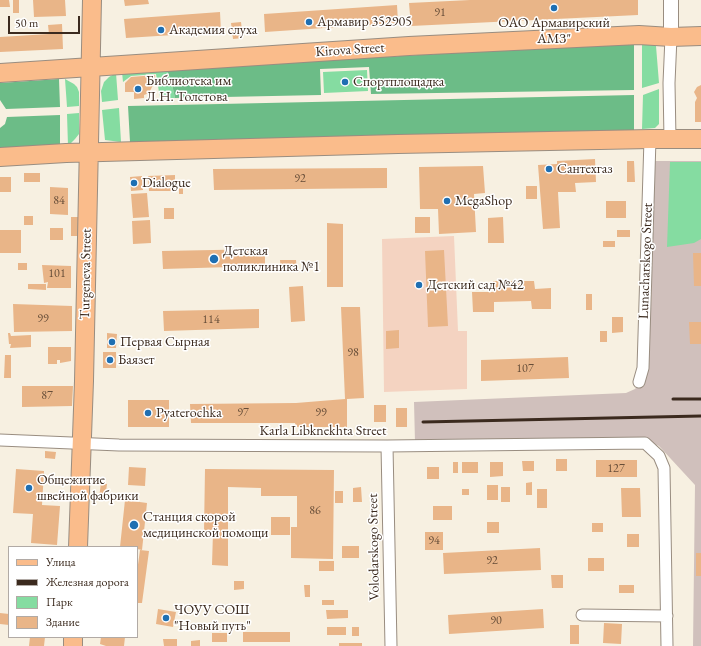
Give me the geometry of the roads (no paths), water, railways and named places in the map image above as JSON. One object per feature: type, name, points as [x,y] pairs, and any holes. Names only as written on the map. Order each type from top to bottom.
[{"type":"main road","name":"Turgeneva Street","points":[[78,546],[82,443],[92,0]]},
{"type":"main road","name":"Kirova Street","points":[[0,73],[409,46],[639,35],[671,37],[701,36]]},
{"type":"main road","points":[[0,157],[88,153],[650,138],[701,139]]},
{"type":"street","points":[[670,139],[669,83],[671,0]]},
{"type":"street","name":"Lunacharskogo Street","points":[[639,382],[643,368],[650,138]]},
{"type":"street","name":"Karla Libknekhta Street","points":[[0,440],[118,445],[387,446],[645,444],[659,456],[664,468],[667,616]]},
{"type":"street","name":"Volodarskogo Street","points":[[387,446],[391,646]]},
{"type":"street","points":[[582,615],[667,616],[667,646]]},
{"type":"railway","points":[[673,399],[701,399]]},
{"type":"railway","points":[[423,422],[701,416]]},
{"type":"place","name":"ОАО Армавирский АМЗ\"","points":[[554,8]]},
{"type":"place","name":"Армавир 352905","points":[[309,22]]},
{"type":"place","name":"Академия слуха","points":[[161,30]]},
{"type":"place","name":"Спортплощадка","points":[[345,82]]},
{"type":"place","name":"Библиотека им Л.Н. Толстова","points":[[138,89]]},
{"type":"place","name":"Сантехгаз","points":[[549,169]]},
{"type":"place","name":"Dialogue","points":[[134,183]]},
{"type":"place","name":"MegaShop","points":[[447,201]]},
{"type":"place","name":"Детская поликлиника №1","points":[[214,259]]},
{"type":"place","name":"Детский сад №42","points":[[419,285]]},
{"type":"place","name":"Первая Сырная","points":[[112,342]]},
{"type":"place","name":"Баязет","points":[[110,360]]},
{"type":"place","name":"Pyaterochka","points":[[148,413]]},
{"type":"place","name":"Общежитие швейной фабрики","points":[[29,488]]},
{"type":"place","name":"Станция скорой медицинской помощи","points":[[134,525]]},
{"type":"place","name":"ЧОУУ СОШ \"Новый путь\"","points":[[166,618]]}]
